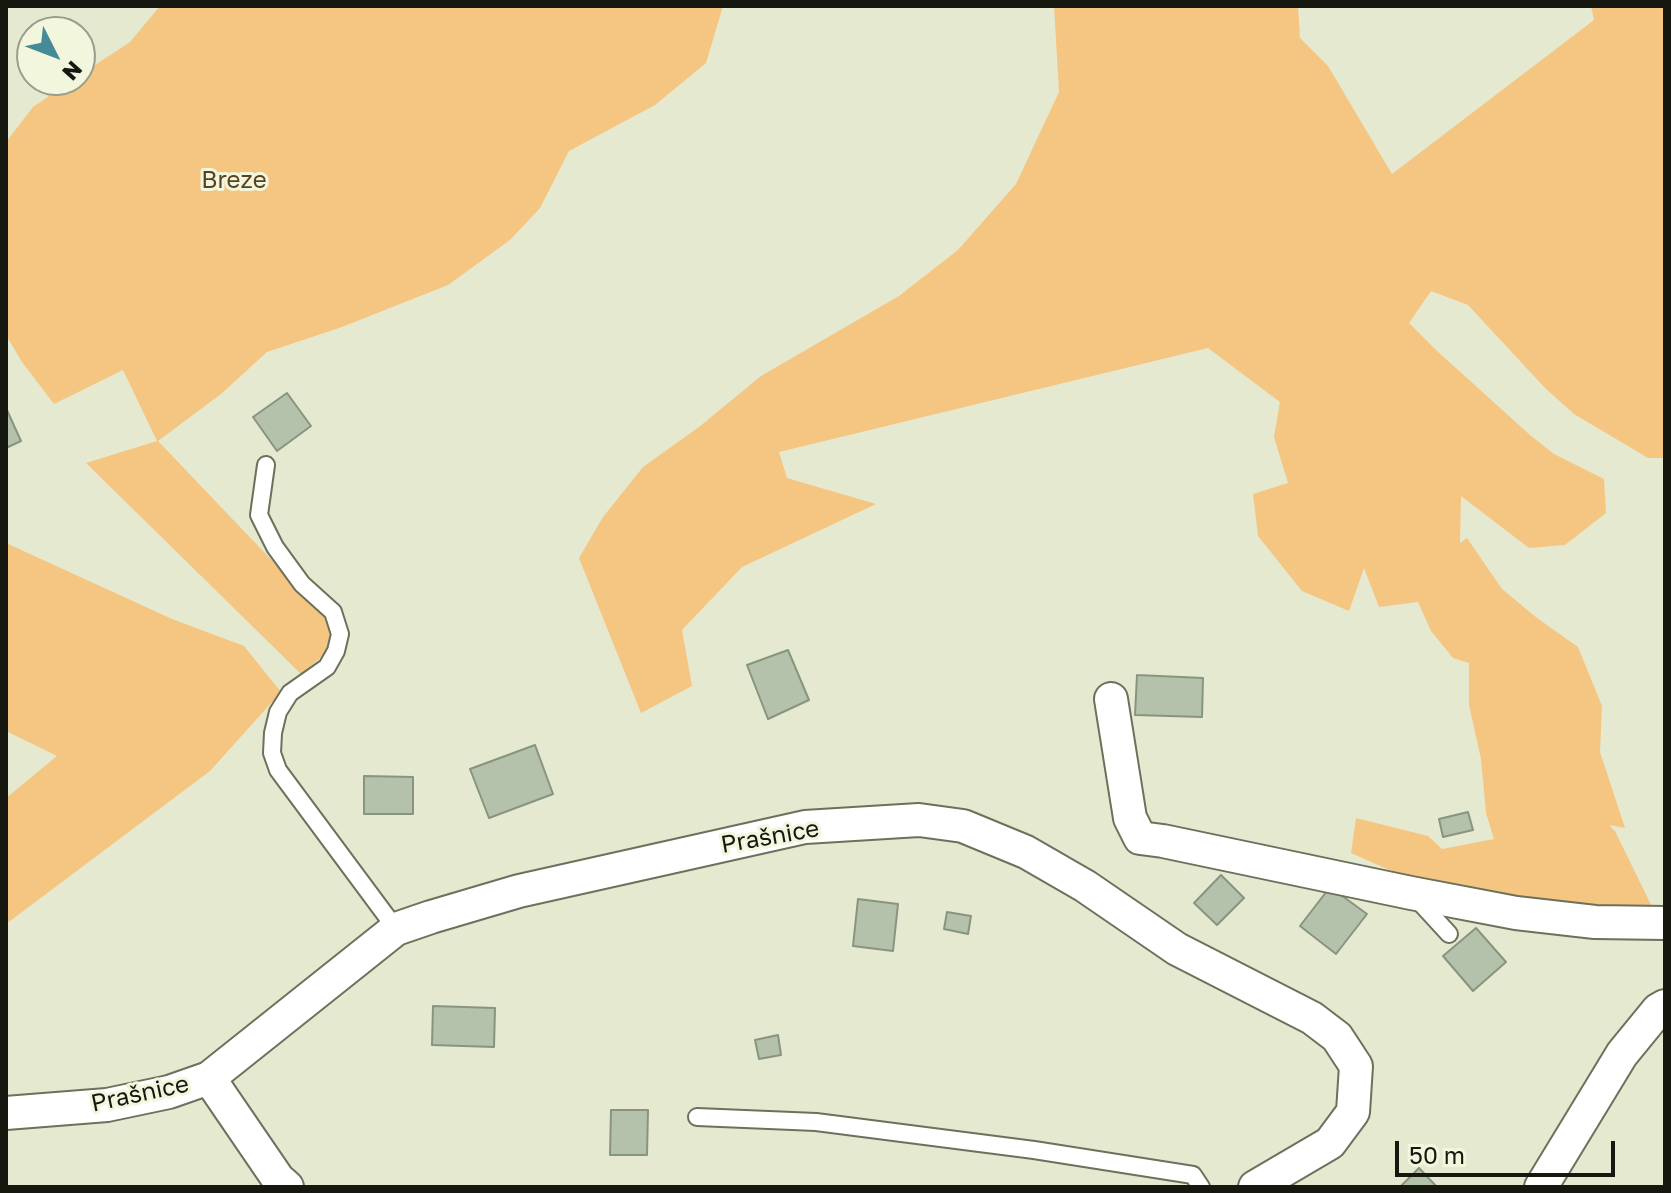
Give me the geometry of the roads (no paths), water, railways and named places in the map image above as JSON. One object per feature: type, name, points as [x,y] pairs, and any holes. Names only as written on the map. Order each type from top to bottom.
[{"type":"street","points":[[1111,699],[1130,818],[1140,838],[1516,913],[1595,922],[1665,923]]},
{"type":"street","name":"Prašnice","points":[[6,1113],[107,1105],[169,1092],[209,1078],[396,929],[519,891],[805,827],[919,820],[963,826],[1026,852],[1085,886],[1177,949],[1312,1018],[1337,1037],[1356,1066],[1353,1112],[1330,1143],[1255,1187]]},
{"type":"street","points":[[1541,1187],[1622,1054],[1658,1010],[1665,1006]]},
{"type":"street","points":[[209,1078],[278,1179],[287,1187]]},
{"type":"lane","points":[[266,465],[259,515],[275,547],[302,584],[333,612],[340,634],[336,651],[327,667],[290,693],[278,712],[272,753],[278,770],[396,929]]},
{"type":"lane","points":[[1411,893],[1449,934]]},
{"type":"lane","points":[[697,1117],[816,1122],[1034,1150],[1193,1175],[1201,1187]]},
{"type":"park label","name":"Breze","points":[[234,180]]}]
